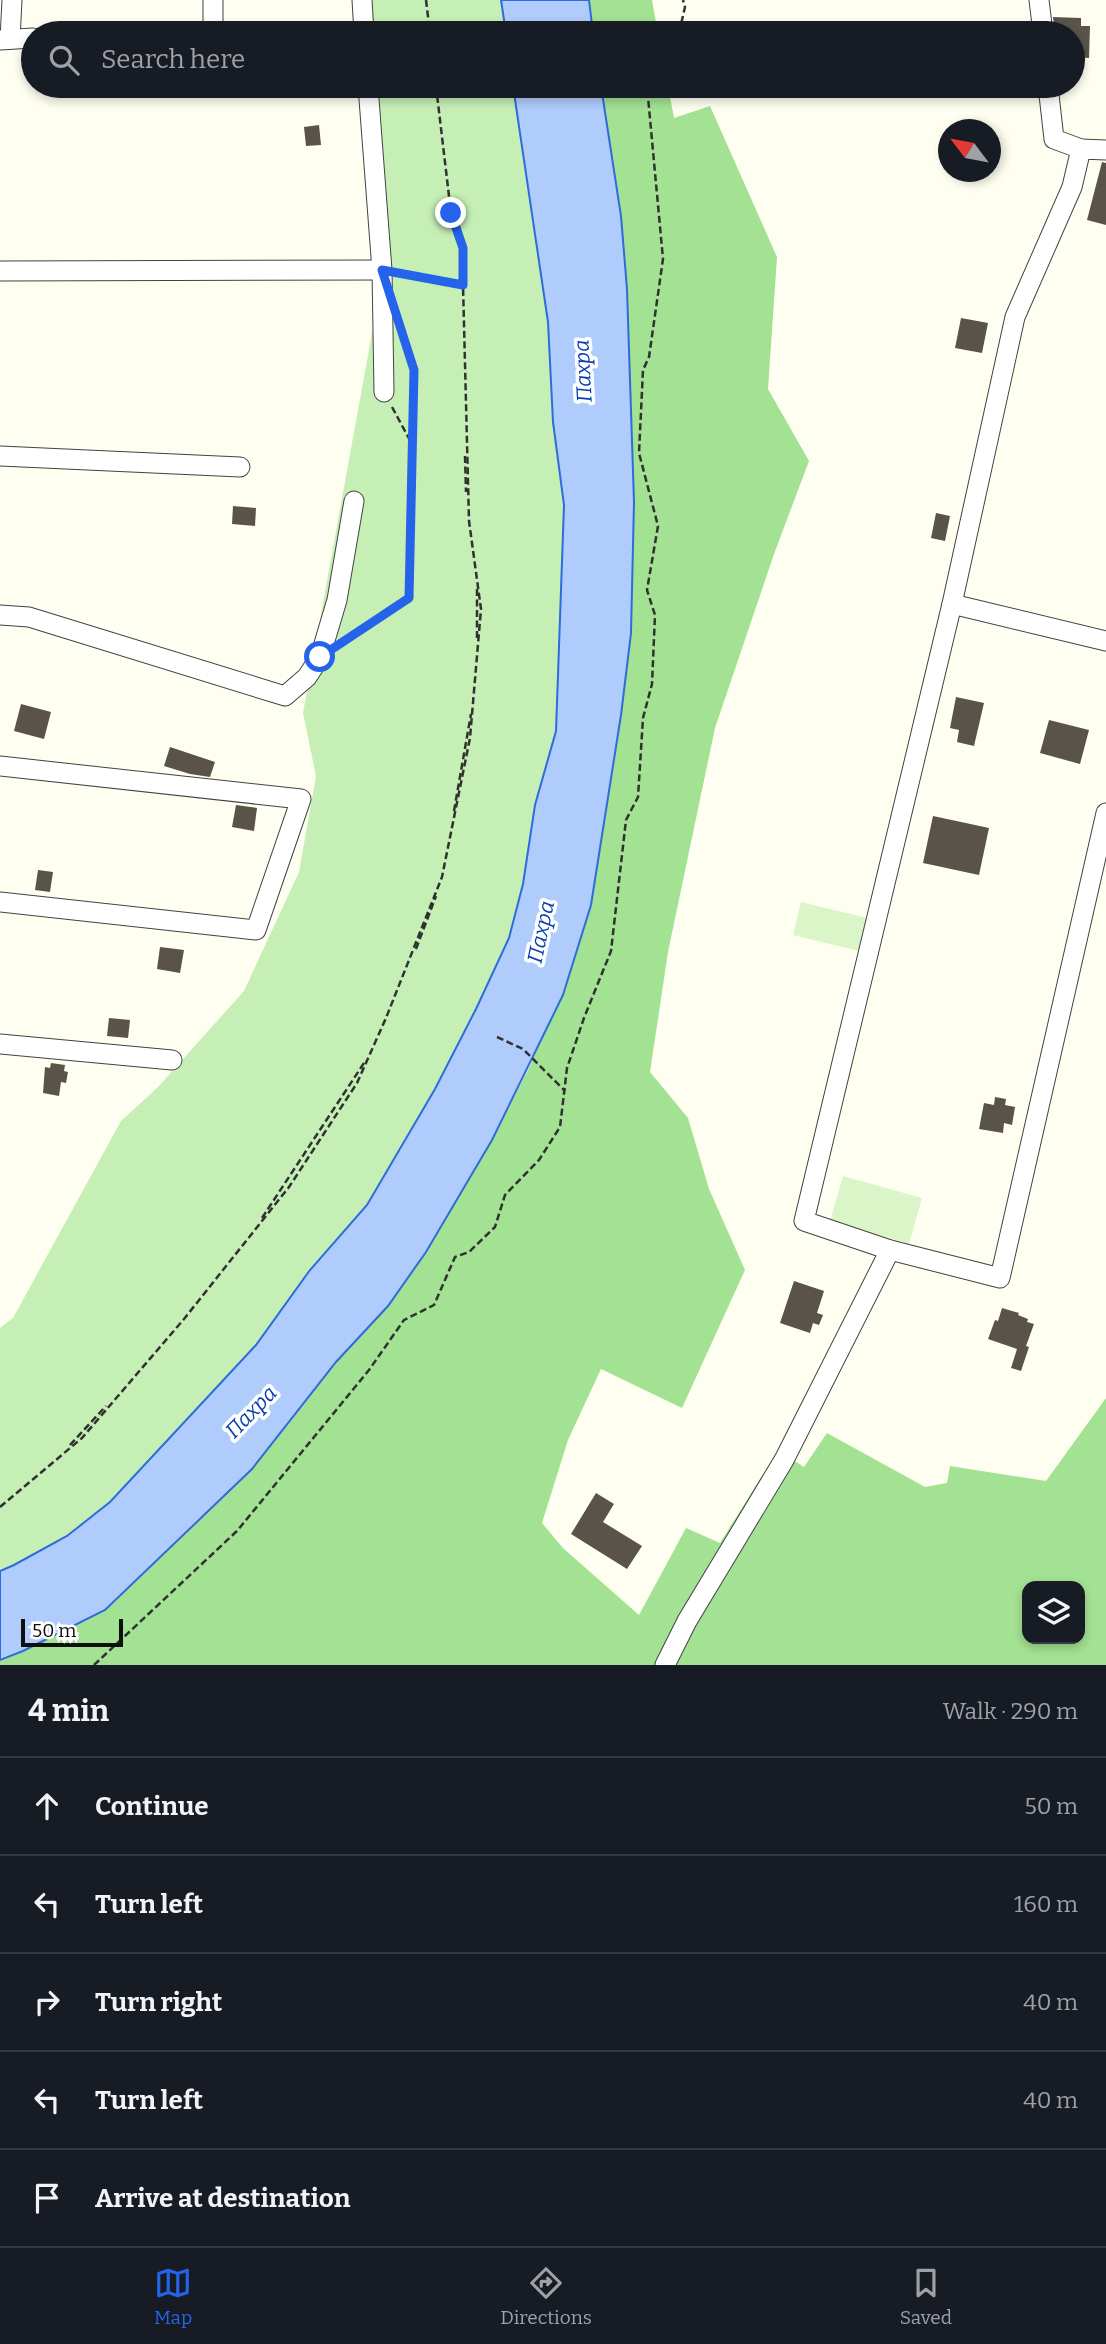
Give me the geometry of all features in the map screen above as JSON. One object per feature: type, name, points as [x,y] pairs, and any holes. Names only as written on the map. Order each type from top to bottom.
[{"type":"street","points":[[5,39],[12,0]]},
{"type":"street","points":[[212,21],[213,0]]},
{"type":"street","points":[[362,0],[363,21]]},
{"type":"street","points":[[1039,0],[1042,21]]},
{"type":"street","points":[[369,98],[382,270],[384,392]]},
{"type":"street","points":[[1049,98],[1054,139],[1082,149],[1106,150]]},
{"type":"street","points":[[1082,149],[1072,187],[1015,317],[953,604],[804,1221],[890,1250],[1000,1278],[1106,813]]},
{"type":"street","points":[[0,271],[382,270]]},
{"type":"street","points":[[0,456],[240,467]]},
{"type":"street","points":[[0,615],[29,617],[285,696],[307,677],[320,657],[337,600],[354,501]]},
{"type":"street","points":[[953,604],[1106,640]]},
{"type":"street","points":[[0,766],[301,799],[256,930],[0,902]]},
{"type":"street","points":[[0,1044],[172,1060]]},
{"type":"street","points":[[665,1665],[687,1621],[784,1460],[890,1250]]},
{"type":"path","points":[[426,0],[429,21]]},
{"type":"path","points":[[682,0],[685,7],[682,21]]},
{"type":"path","points":[[437,98],[451,213],[463,248],[463,285],[466,484],[467,497],[469,509],[470,522],[477,571],[477,585],[477,598],[477,612],[477,626],[477,639],[477,653],[477,667],[477,681],[474,694],[472,706],[470,719],[449,836],[440,877],[437,890],[435,904],[374,1048],[366,1059],[281,1191],[246,1240],[239,1250],[232,1260],[161,1346],[143,1366],[134,1376],[79,1436],[69,1446],[60,1456],[30,1482],[20,1490],[10,1499],[0,1507],[41,1472],[51,1464],[61,1455],[71,1446],[82,1438],[133,1378],[141,1368],[150,1358],[158,1348],[184,1319],[232,1258],[240,1248],[248,1238],[257,1227],[289,1187],[357,1083],[367,1061],[372,1050],[382,1029],[386,1018],[422,928],[437,889],[442,877],[470,738],[473,699],[474,686],[475,673],[477,660],[478,647],[481,609],[477,584],[475,571],[468,508],[468,494],[467,441],[463,285]]},
{"type":"path","points":[[93,1665],[237,1531],[369,1370],[404,1320],[434,1304],[455,1257],[468,1252],[495,1227],[505,1195],[539,1160],[560,1127],[568,1068],[611,951],[626,820],[638,797],[643,718],[652,684],[655,615],[647,590],[657,526],[639,453],[643,370],[649,357],[663,259],[648,98]]},
{"type":"path","points":[[382,270],[463,285]]},
{"type":"path","points":[[320,657],[409,598],[414,370],[398,320]]},
{"type":"path","points":[[384,392],[412,445]]},
{"type":"path","points":[[497,1037],[523,1049],[565,1091]]},
{"type":"green space","points":[[354,0],[501,0],[504,21],[356,21]]},
{"type":"green space","points":[[589,0],[652,0],[656,21],[592,21]]},
{"type":"green space","points":[[363,98],[515,98],[548,322],[553,422],[564,505],[556,731],[535,804],[523,884],[509,938],[477,1009],[435,1089],[367,1205],[310,1270],[256,1345],[110,1501],[67,1536],[0,1571],[0,1328],[13,1318],[121,1121],[158,1087],[244,991],[299,872],[316,776],[303,713],[380,289]]},
{"type":"green space","points":[[603,98],[670,98],[674,118],[710,106],[777,257],[768,389],[809,461],[774,554],[715,728],[668,952],[650,1072],[688,1118],[709,1189],[745,1270],[682,1408],[601,1369],[568,1440],[542,1523],[563,1548],[639,1615],[686,1528],[720,1543],[778,1450],[804,1467],[827,1433],[925,1487],[947,1483],[950,1466],[1046,1481],[1106,1398],[1106,1665],[0,1665],[0,1660],[105,1610],[252,1469],[336,1362],[388,1306],[426,1252],[492,1140],[531,1064],[607,804],[631,633],[634,502],[627,289],[621,216]]},
{"type":"green space","points":[[801,902],[867,918],[859,951],[793,935]]},
{"type":"green space","points":[[843,1176],[922,1198],[909,1244],[830,1221]]},
{"type":"water","points":[[501,0],[589,0],[592,21],[504,21]]},
{"type":"water","name":"Пахра","points":[[515,98],[603,98],[621,216],[627,289],[634,502],[631,633],[591,905],[563,995],[492,1140],[426,1252],[388,1306],[336,1362],[252,1469],[105,1610],[0,1660],[0,1571],[67,1536],[110,1502],[256,1345],[310,1270],[367,1205],[435,1089],[509,938],[523,884],[535,805],[556,731],[564,505],[553,422],[548,322]]},
{"type":"building","points":[[1053,17],[1081,18],[1081,21],[1054,21]]},
{"type":"building","points":[[1085,26],[1090,26],[1089,58],[1085,58]]},
{"type":"building","points":[[319,125],[321,145],[306,146],[304,127]]},
{"type":"building","points":[[1102,162],[1106,163],[1106,225],[1087,220]]},
{"type":"building","points":[[961,318],[988,323],[982,353],[955,348]]},
{"type":"building","points":[[233,506],[256,508],[255,526],[232,524]]},
{"type":"building","points":[[936,513],[950,516],[945,541],[931,538]]},
{"type":"building","points":[[956,697],[984,703],[974,746],[957,742],[959,730],[950,728]]},
{"type":"building","points":[[21,704],[51,712],[44,739],[14,731]]},
{"type":"building","points":[[1049,720],[1089,730],[1080,764],[1040,753]]},
{"type":"building","points":[[170,747],[215,762],[210,777],[164,766]]},
{"type":"building","points":[[236,805],[257,808],[254,831],[232,827]]},
{"type":"building","points":[[933,816],[989,828],[979,875],[923,863]]},
{"type":"building","points":[[38,870],[53,872],[50,892],[35,890]]},
{"type":"building","points":[[160,947],[184,950],[180,973],[157,969]]},
{"type":"building","points":[[109,1018],[130,1020],[128,1038],[107,1036]]},
{"type":"building","points":[[51,1063],[65,1065],[64,1071],[68,1072],[66,1083],[61,1082],[59,1096],[43,1093],[45,1067],[50,1068]]},
{"type":"building","points":[[995,1097],[1006,1099],[1005,1105],[1015,1107],[1012,1125],[1004,1123],[1003,1133],[979,1129],[984,1103],[994,1105]]},
{"type":"building","points":[[794,1281],[824,1291],[817,1313],[823,1315],[819,1325],[813,1323],[810,1333],[780,1323]]},
{"type":"building","points":[[1002,1308],[1019,1313],[1018,1315],[1028,1319],[1027,1322],[1034,1324],[1021,1371],[1011,1368],[1017,1349],[988,1339]]},
{"type":"building","points":[[596,1493],[614,1504],[603,1522],[642,1546],[627,1569],[571,1534]]},
{"type":"route","points":[[320,657],[409,598],[414,370],[382,270],[463,285],[463,248],[451,213]]}]
